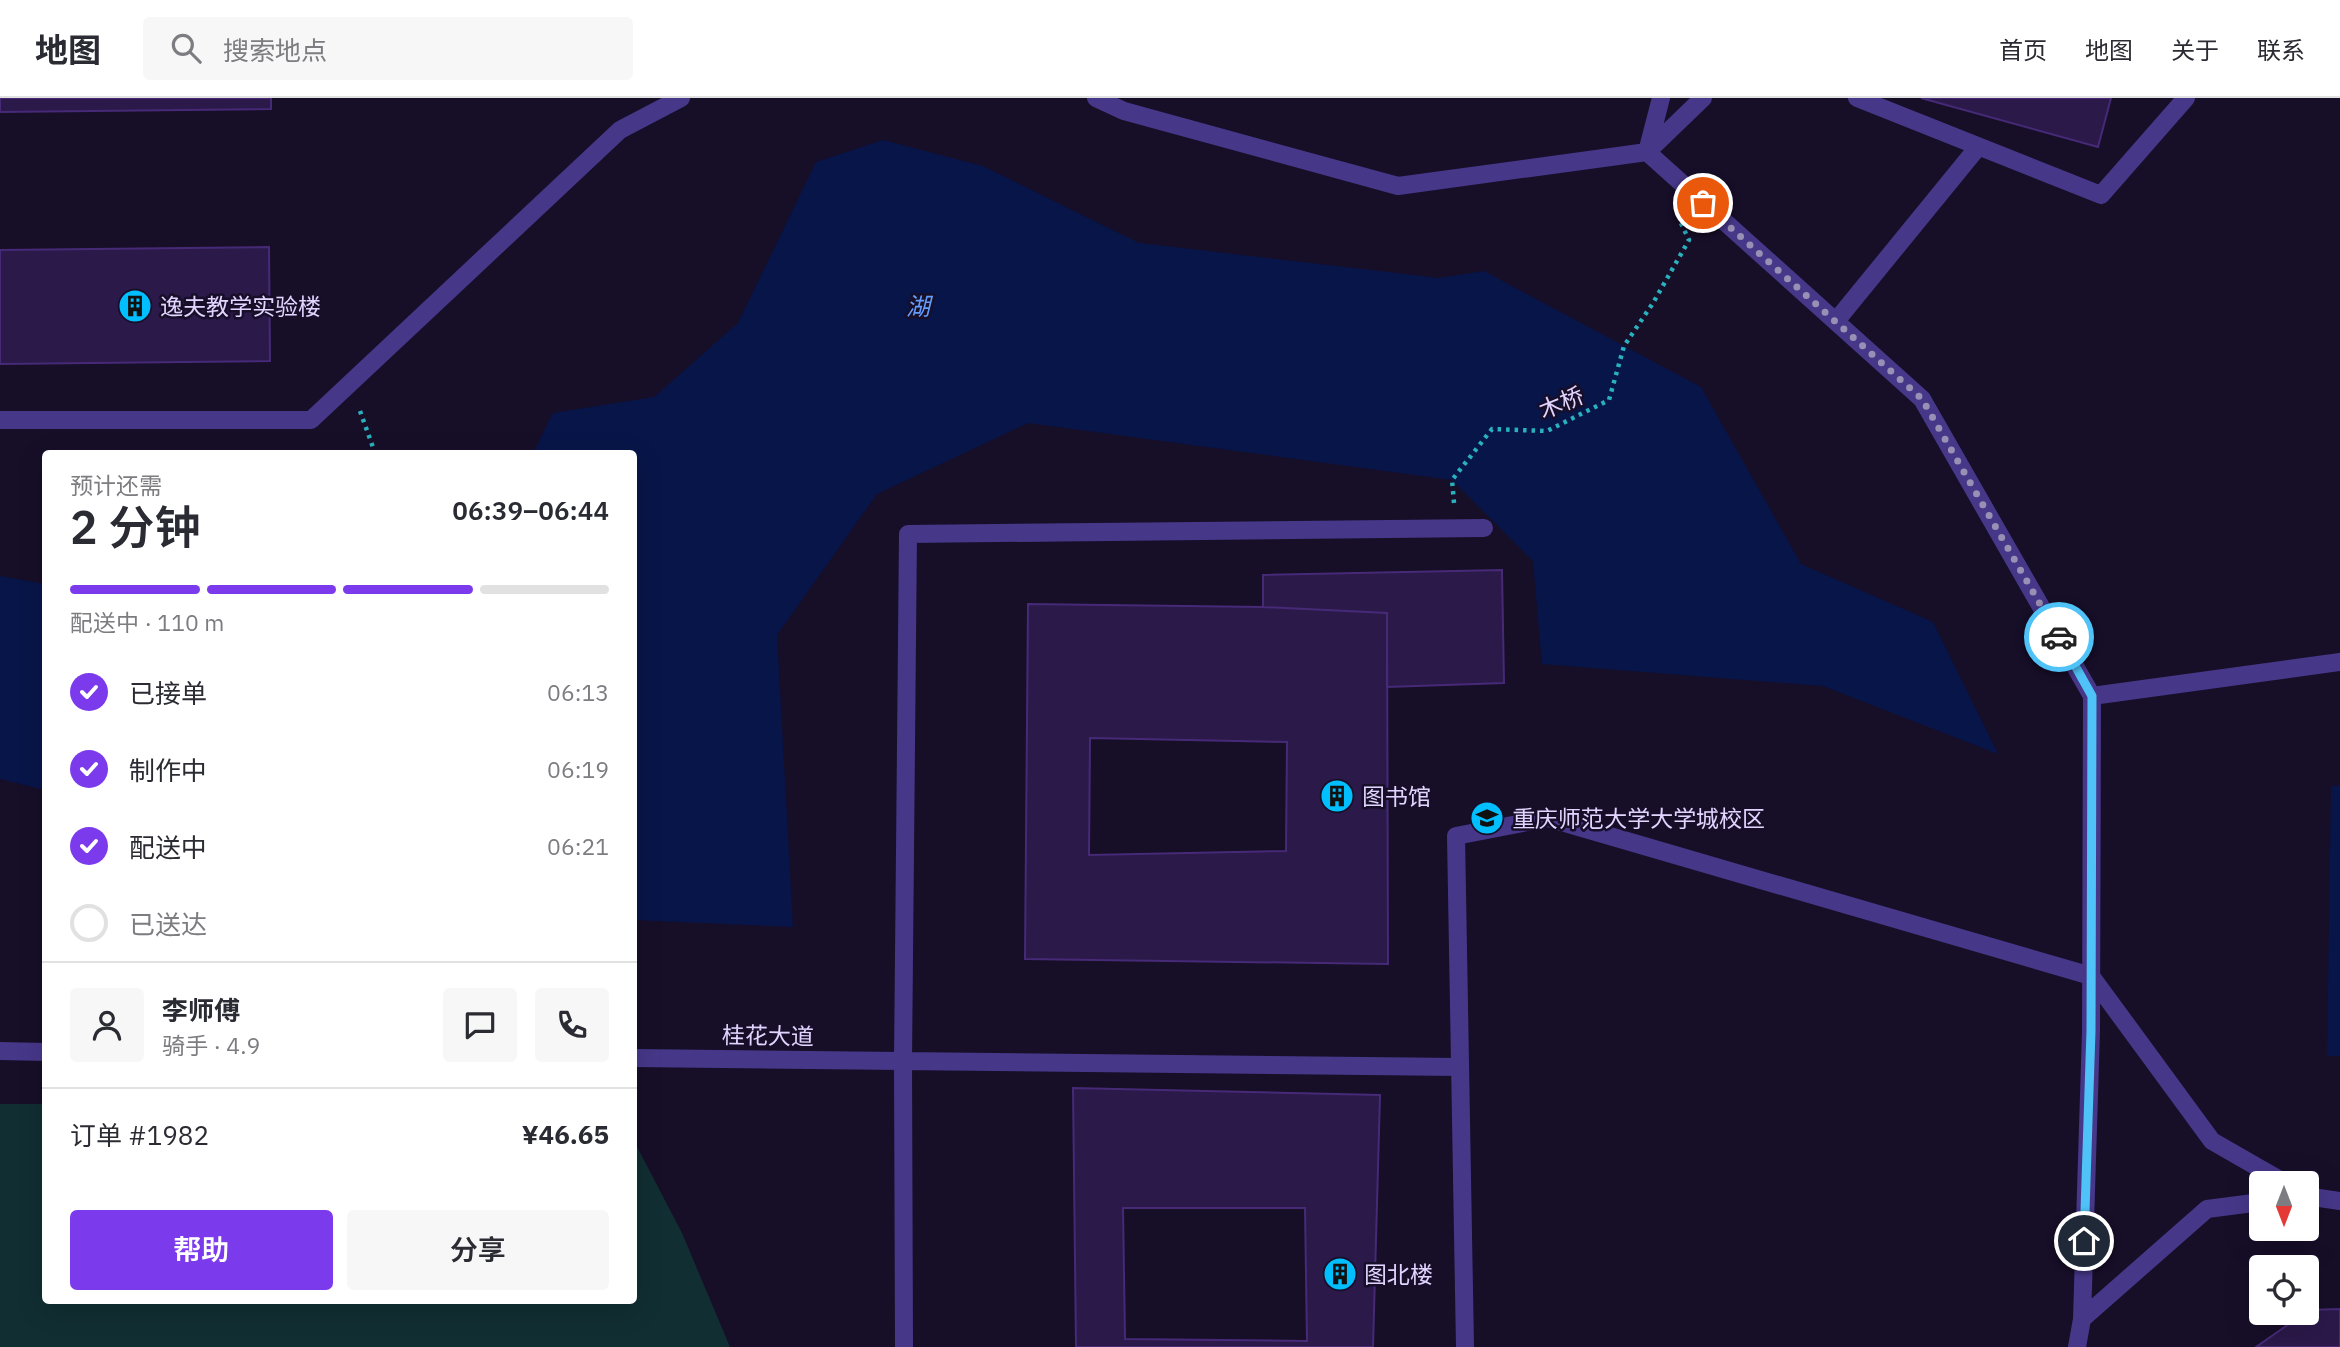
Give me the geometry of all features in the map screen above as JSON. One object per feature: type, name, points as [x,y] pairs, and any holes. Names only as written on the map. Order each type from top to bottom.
[{"type":"street","points":[[0,420],[311,420],[620,131],[681,98]]},
{"type":"street","points":[[1096,98],[1124,111],[1398,186],[1647,152],[1703,98]]},
{"type":"street","points":[[1647,152],[1661,98]]},
{"type":"street","points":[[1857,98],[2101,195],[2186,98]]},
{"type":"street","points":[[1836,321],[1978,147]]},
{"type":"street","points":[[1647,152],[1922,399],[2092,696],[2091,976],[2082,1319],[2077,1347]]},
{"type":"street","points":[[904,1347],[903,1061],[908,534],[1484,528]]},
{"type":"street","points":[[2092,696],[2340,662]]},
{"type":"street","points":[[1465,1347],[1456,836],[1548,817],[2091,976],[2212,1141],[2264,1171]]},
{"type":"street","points":[[0,1052],[42,1052]]},
{"type":"street","name":"桂花大道","points":[[637,1058],[1460,1067]]},
{"type":"street","points":[[2319,1198],[2340,1201]]},
{"type":"street","points":[[2082,1319],[2207,1209],[2249,1204]]},
{"type":"path","name":"木桥","points":[[1452,480],[1492,429],[1547,431],[1609,400],[1624,346],[1653,303],[1689,240],[1677,215]]},
{"type":"path","points":[[351,383],[374,450]]},
{"type":"green space","points":[[0,1104],[42,1104],[42,1304],[637,1304],[637,1147],[682,1233],[730,1347],[0,1347]]},
{"type":"water","name":"湖","points":[[883,140],[983,166],[1139,243],[1439,278],[1484,271],[1701,387],[1801,564],[1933,622],[1998,754],[1823,686],[1542,664],[1533,561],[1452,480],[1028,423],[877,494],[777,635],[793,927],[637,920],[637,450],[534,450],[553,413],[654,397],[738,323],[816,162]]},
{"type":"water","points":[[0,576],[42,583],[42,789],[0,779]]},
{"type":"water","points":[[2331,786],[2340,786],[2340,1056],[2327,1056]]},
{"type":"building","points":[[0,98],[271,98],[271,109],[0,112]]},
{"type":"building","points":[[1921,98],[2111,98],[2098,147]]},
{"type":"building","name":"逸夫教学实验楼","points":[[269,247],[270,361],[0,364],[0,250]]},
{"type":"building","points":[[1502,570],[1504,683],[1387,687],[1387,613],[1263,607],[1263,575]]},
{"type":"building","name":"图书馆","points":[[1028,604],[1263,607],[1387,613],[1388,964],[1025,959]],"holes":[[[1090,738],[1287,742],[1286,851],[1089,855]]]},
{"type":"building","name":"图北楼","points":[[1073,1088],[1380,1095],[1373,1347],[1076,1347]],"holes":[[[1123,1208],[1305,1208],[1307,1341],[1125,1339]]]},
{"type":"building","points":[[2340,1309],[2340,1347],[2256,1347],[2287,1325],[2319,1325],[2319,1310]]},
{"type":"way so far","points":[[1703,203],[1922,399],[2059,637]]},
{"type":"place","name":"逸夫教学实验楼","points":[[135,306]]},
{"type":"place","name":"图书馆","points":[[1337,796]]},
{"type":"place","name":"重庆师范大学大学城校区","points":[[1487,818]]},
{"type":"place","name":"图北楼","points":[[1340,1274]]},
{"type":"route","points":[[2059,637],[2092,696],[2091,1031],[2084,1241]]}]
